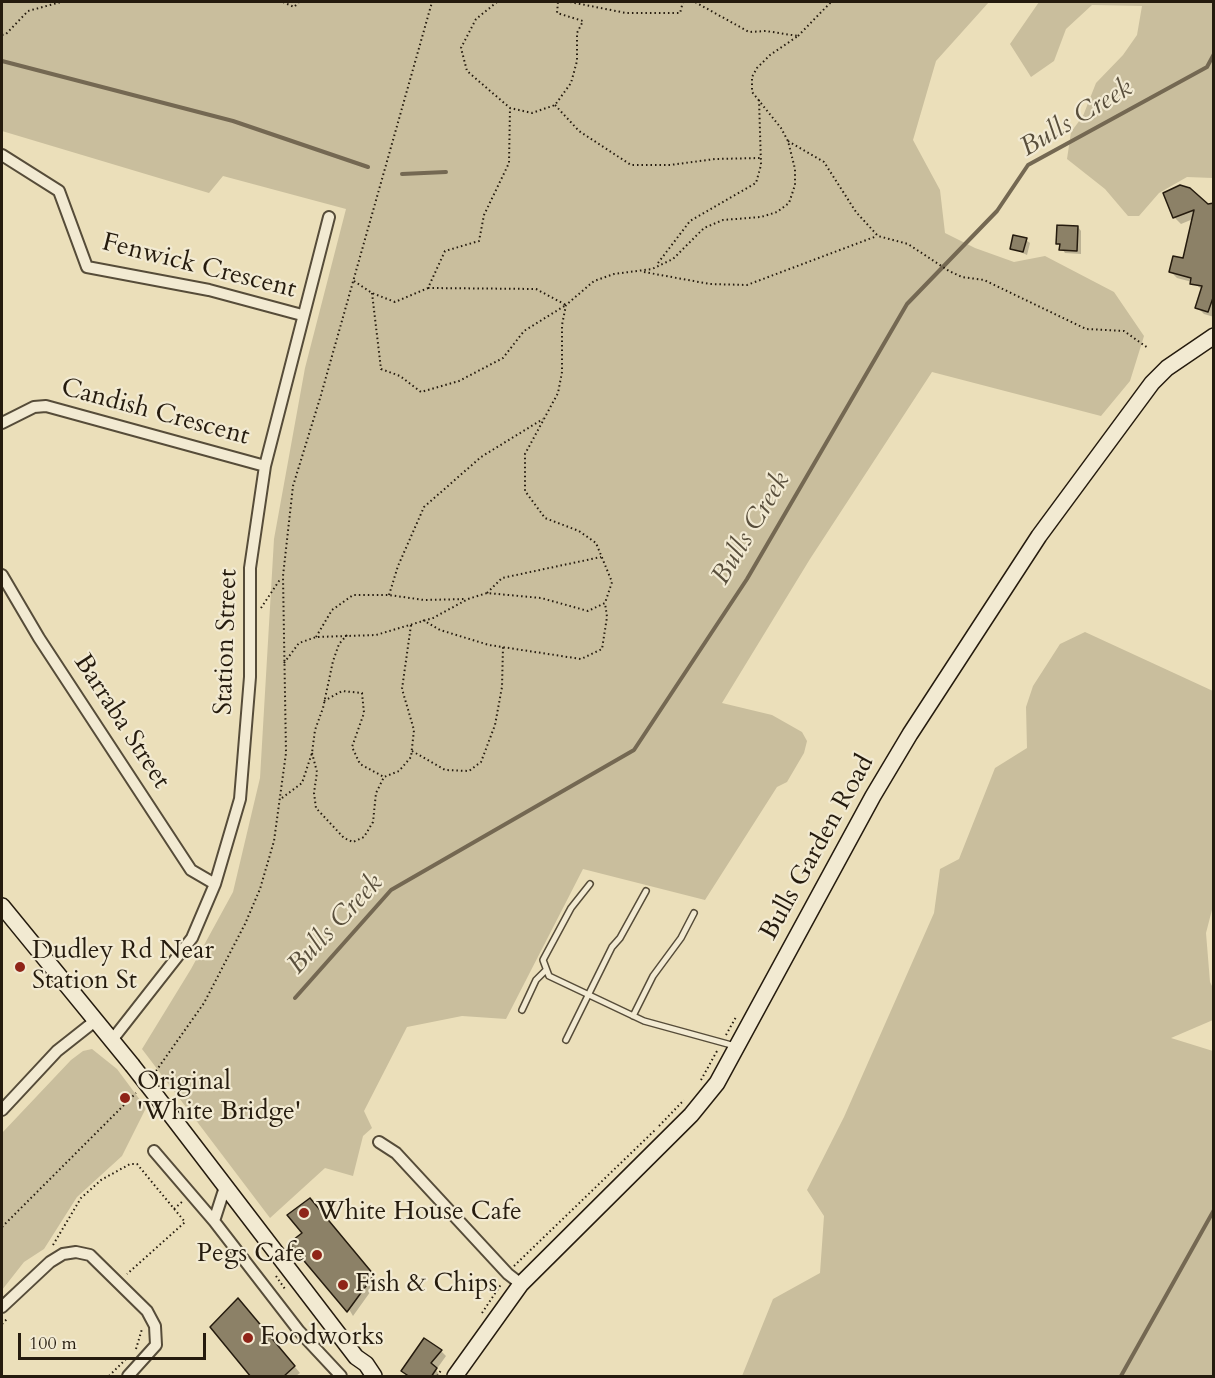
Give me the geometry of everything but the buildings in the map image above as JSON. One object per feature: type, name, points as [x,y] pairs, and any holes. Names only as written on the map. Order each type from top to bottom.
[{"type":"main road","name":"Bulls Garden Road","points":[[455,1377],[521,1284],[692,1114],[717,1083],[729,1045],[873,796],[916,724],[1039,536],[1152,383],[1167,368],[1214,336]]},
{"type":"main road","points":[[2,906],[132,1065],[356,1357],[366,1364],[374,1377]]},
{"type":"main road","points":[[356,1357],[362,1377]]},
{"type":"street","name":"Fenwick Crescent","points":[[2,155],[59,191],[87,267],[209,290],[302,315]]},
{"type":"street","name":"Station Street","points":[[112,1040],[192,938],[215,884],[240,799],[250,677],[250,568],[265,466],[329,217]]},
{"type":"street","name":"Candish Crescent","points":[[2,423],[34,407],[46,406],[265,466]]},
{"type":"street","name":"Barraba Street","points":[[2,575],[39,638],[191,870],[215,884]]},
{"type":"street","points":[[2,1110],[57,1051],[95,1021]]},
{"type":"street","points":[[379,1142],[396,1153],[508,1274],[521,1284]]},
{"type":"street","points":[[154,1151],[214,1221],[299,1331],[341,1377]]},
{"type":"street","points":[[214,1221],[225,1187]]},
{"type":"street","points":[[2,1307],[50,1262],[63,1254],[76,1252],[90,1254],[147,1311],[155,1326],[156,1345],[128,1377]]},
{"type":"lane","points":[[590,884],[561,924],[543,960],[545,971],[549,976],[633,1016],[729,1045]]},
{"type":"lane","points":[[566,1040],[587,995],[646,891]]},
{"type":"lane","points":[[633,1016],[653,976],[681,938],[694,913]]},
{"type":"lane","points":[[522,1010],[536,980],[545,971]]},
{"type":"path","points":[[2,35],[6,34],[28,11],[61,2]]},
{"type":"path","points":[[283,2],[294,7],[299,2]]},
{"type":"path","points":[[153,1074],[204,1003],[245,924],[268,860],[282,798],[286,753],[283,576],[293,486],[432,2]]},
{"type":"path","points":[[498,2],[476,19],[461,48],[467,70],[510,108],[532,113],[555,105],[571,83],[577,61],[577,33],[583,21],[557,13],[558,2]]},
{"type":"path","points":[[570,2],[626,13],[680,13],[683,2]]},
{"type":"path","points":[[695,2],[749,32],[766,31],[798,36]]},
{"type":"path","points":[[641,272],[673,259],[704,228],[723,220],[761,217],[777,212],[789,203],[795,185],[795,169],[788,141],[752,92],[752,77],[757,68],[770,55],[798,36],[831,2]]},
{"type":"path","points":[[657,265],[690,221],[756,183],[760,158],[759,99]]},
{"type":"path","points":[[555,105],[579,131],[631,165],[670,165],[715,159],[760,158]]},
{"type":"path","points":[[428,288],[445,251],[479,241],[484,215],[509,163],[510,108]]},
{"type":"path","points":[[788,141],[824,162],[856,212],[878,236],[908,244],[949,271],[962,277],[984,280],[1086,329],[1124,331],[1148,348]]},
{"type":"path","points":[[372,293],[381,369],[400,376],[421,392],[459,381],[503,358],[524,332],[566,305],[594,281],[614,274],[641,272],[710,284],[747,285],[878,236]]},
{"type":"path","points":[[354,280],[372,293],[395,302],[428,288],[536,289],[566,305]]},
{"type":"path","points":[[423,620],[440,630],[503,647],[581,658],[602,649],[607,617],[605,603],[612,582],[603,556],[596,543],[579,531],[545,518],[525,491],[525,454],[558,393],[562,372],[562,325],[566,305]]},
{"type":"path","points":[[389,595],[398,566],[424,507],[481,457],[545,417]]},
{"type":"path","points":[[487,593],[502,578],[603,556]]},
{"type":"path","points":[[249,619],[266,603],[283,576]]},
{"type":"path","points":[[283,665],[299,644],[316,637],[376,636],[411,625],[454,608],[468,599],[487,593],[541,598],[588,611],[605,603]]},
{"type":"path","points":[[316,637],[332,610],[353,595],[389,595],[424,600],[468,599]]},
{"type":"path","points":[[312,753],[317,772],[314,793],[316,808],[344,838],[353,842],[364,837],[373,822],[376,793],[384,777],[399,771],[411,757],[414,730],[402,689],[411,625]]},
{"type":"path","points":[[282,798],[302,783],[312,753],[315,730],[339,644],[348,635]]},
{"type":"path","points":[[412,751],[445,770],[469,771],[481,762],[495,725],[502,687],[503,647]]},
{"type":"path","points":[[324,701],[342,691],[362,693],[364,712],[352,747],[360,764],[384,777]]},
{"type":"path","points":[[695,1088],[729,1045],[736,1017]]},
{"type":"path","points":[[2,1227],[138,1091]]},
{"type":"path","points":[[514,1266],[689,1095]]},
{"type":"path","points":[[51,1249],[81,1198],[101,1179],[130,1164],[137,1164],[185,1222],[127,1274]]},
{"type":"path","points":[[2,1324],[9,1317]]},
{"type":"path","points":[[109,1377],[137,1348],[142,1337],[142,1326]]},
{"type":"shaded area","points":[[2,2],[989,2],[936,61],[913,140],[940,190],[945,233],[975,248],[1014,262],[1045,256],[1114,292],[1144,336],[1130,381],[1101,416],[932,372],[810,559],[722,703],[772,715],[802,732],[807,741],[804,753],[787,782],[777,787],[705,900],[583,869],[506,1019],[462,1016],[407,1027],[364,1111],[372,1128],[363,1136],[353,1176],[325,1168],[270,1218],[142,1049],[191,969],[233,892],[260,778],[274,539],[305,368],[346,209],[223,176],[209,193],[2,131]]},
{"type":"shaded area","points":[[1039,2],[1213,2],[1213,178],[1187,177],[1159,193],[1139,216],[1128,216],[1105,189],[1067,159],[1071,132],[1083,116],[1096,83],[1123,55],[1137,35],[1142,6],[1092,5],[1066,29],[1054,61],[1031,77],[1010,44]]},
{"type":"shaded area","points":[[1085,632],[1213,691],[1214,902],[1206,933],[1210,982],[1213,988],[1213,1020],[1171,1038],[1213,1051],[1213,1376],[742,1376],[773,1299],[820,1273],[824,1216],[807,1190],[844,1117],[934,913],[940,869],[959,859],[995,768],[1027,748],[1026,707],[1033,686],[1060,644]]},
{"type":"shaded area","points":[[92,1049],[117,1069],[146,1108],[122,1156],[77,1197],[44,1249],[24,1262],[2,1290],[2,1133],[71,1060],[83,1051]]},
{"type":"waterway","name":"Bulls Creek","points":[[295,998],[391,890],[634,750],[747,579],[907,304],[997,211],[1028,165],[1207,67],[1214,54]]},
{"type":"waterway","points":[[2,61],[233,121],[368,167]]},
{"type":"waterway","points":[[402,174],[446,172]]},
{"type":"waterway","points":[[1121,1376],[1214,1210]]},
{"type":"place","name":"Dudley Rd Near Station St","points":[[20,967]]},
{"type":"place","name":"Original 'White Bridge'","points":[[125,1098]]},
{"type":"place","name":"White House Cafe","points":[[304,1213]]},
{"type":"place","name":"Pegs Cafe","points":[[317,1255]]},
{"type":"place","name":"Fish & Chips","points":[[343,1285]]},
{"type":"place","name":"Foodworks","points":[[248,1338]]}]
